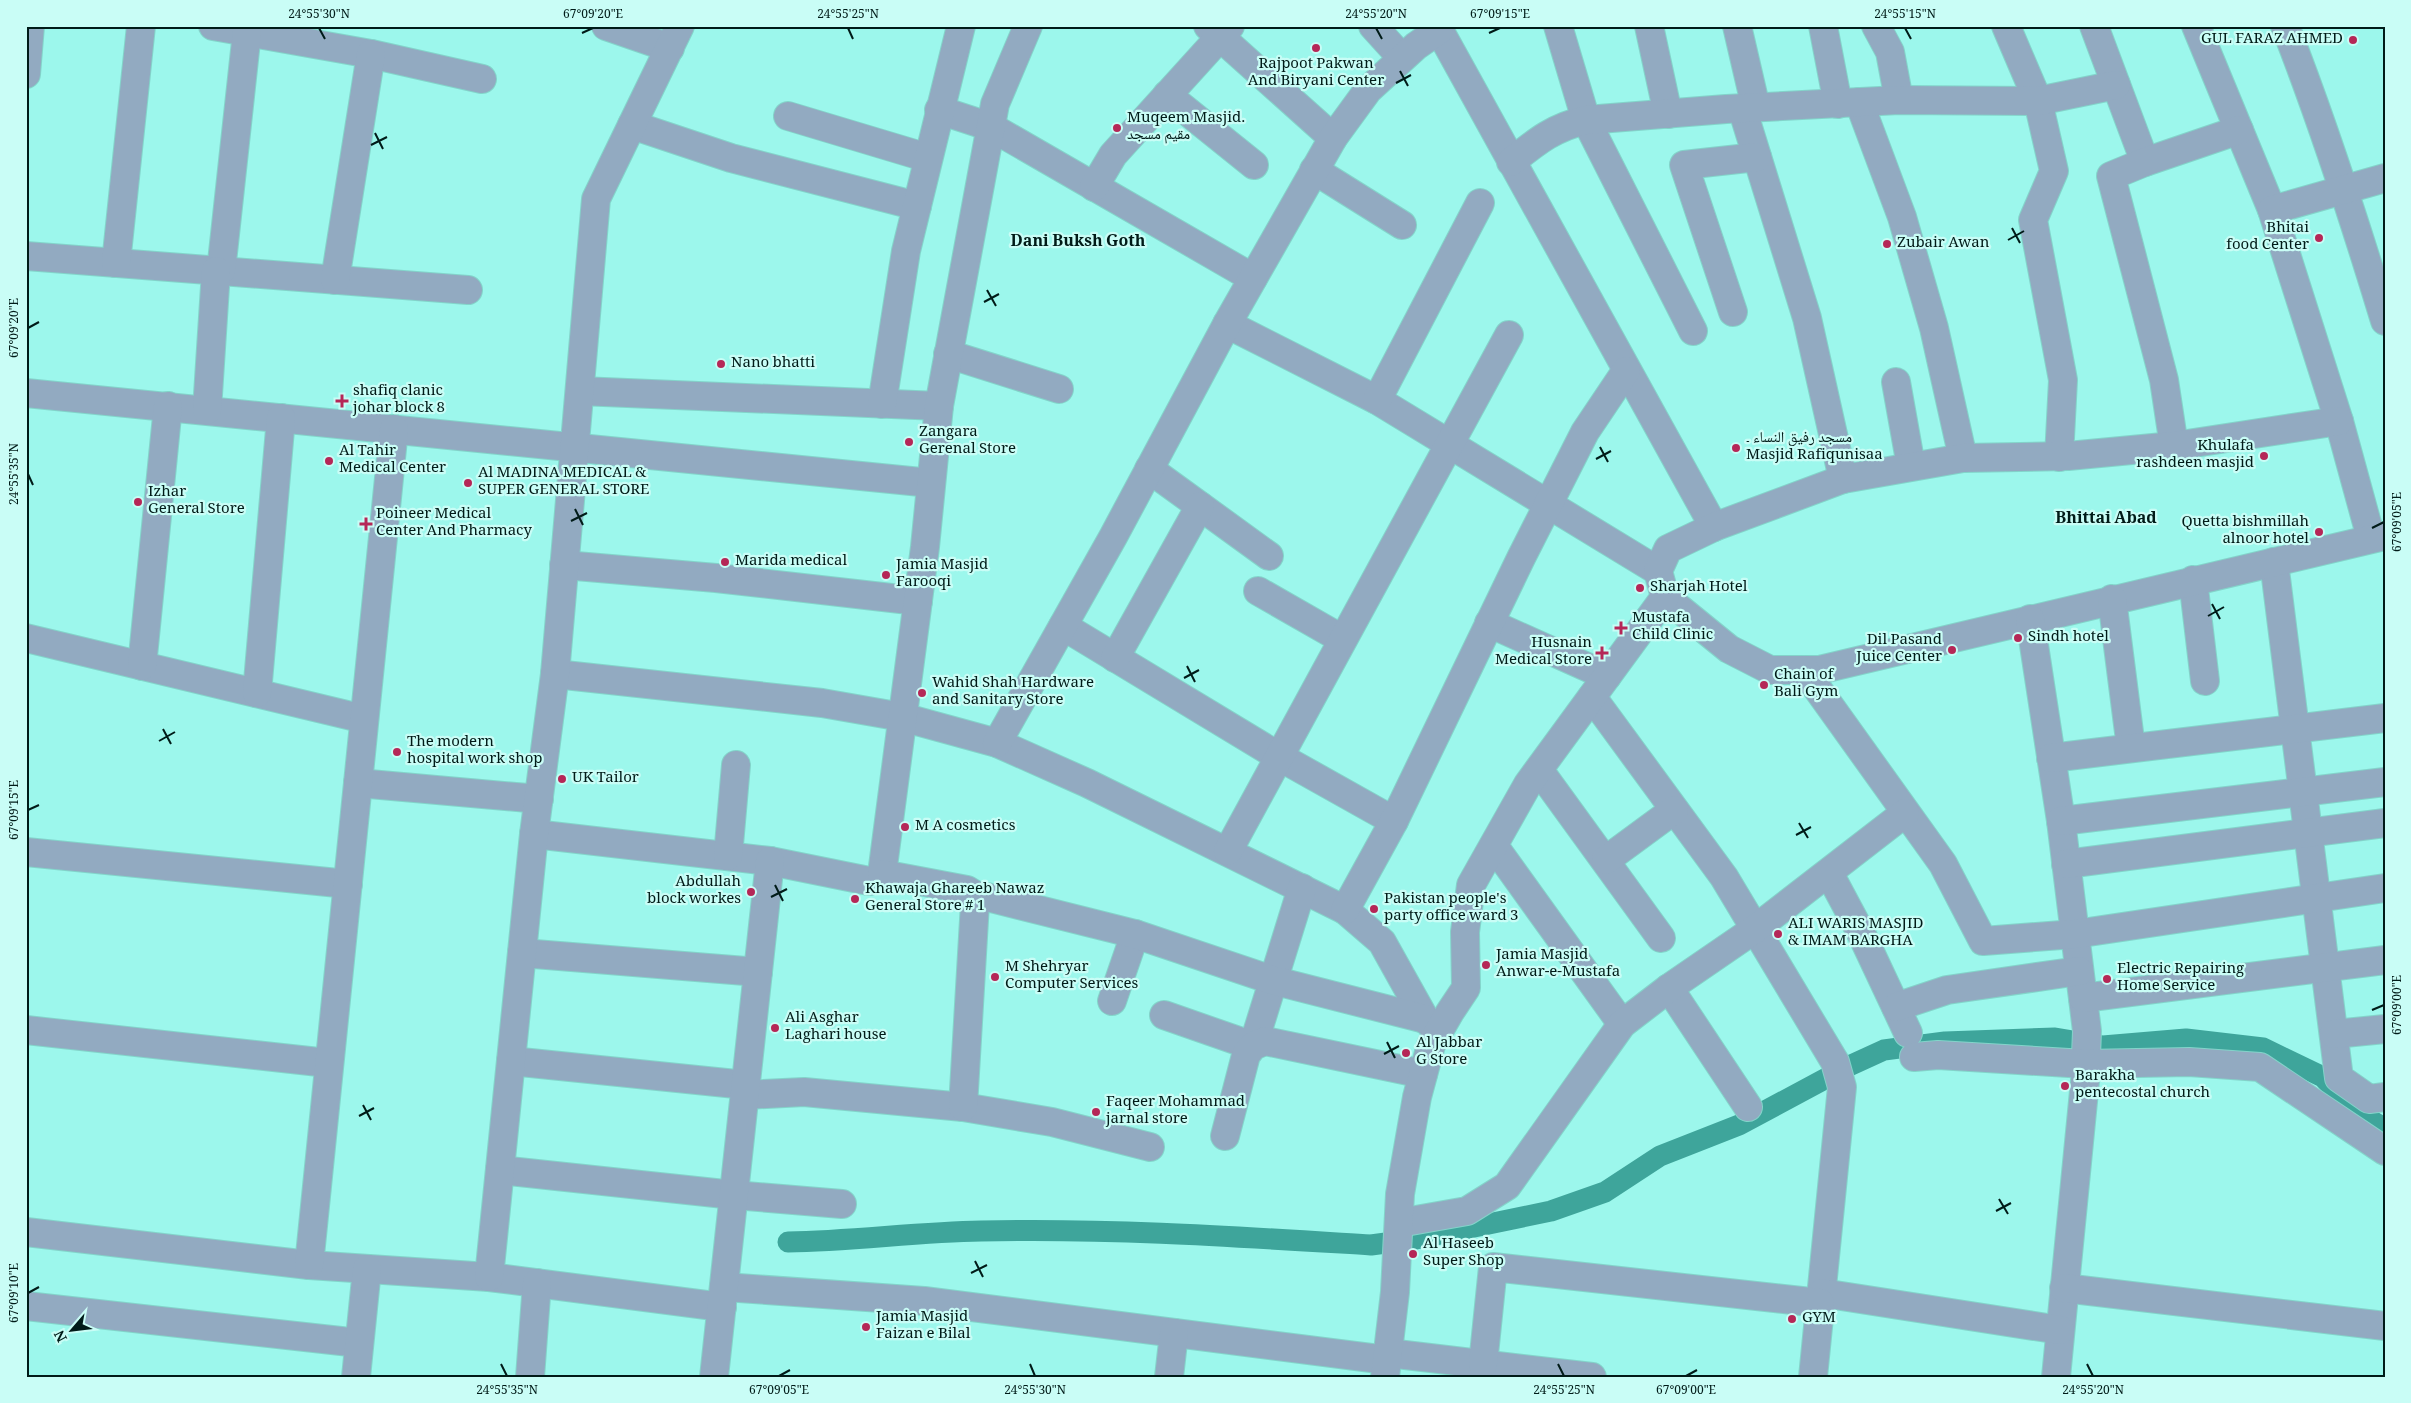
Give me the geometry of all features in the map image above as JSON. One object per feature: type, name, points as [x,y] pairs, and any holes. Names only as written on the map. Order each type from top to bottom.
[{"type":"street","points":[[26,74],[30,26]]},
{"type":"street","points":[[116,263],[141,26]]},
{"type":"street","points":[[213,26],[371,54],[482,80]]},
{"type":"street","points":[[489,1277],[534,834],[555,674],[596,199],[675,37],[606,26]]},
{"type":"street","points":[[882,404],[906,251],[961,26]]},
{"type":"street","points":[[534,834],[770,861],[869,881],[876,879],[882,874],[918,601],[938,406],[995,104],[1028,26]]},
{"type":"street","points":[[1373,26],[1402,58]]},
{"type":"street","points":[[1558,26],[1586,120],[1693,331]]},
{"type":"street","points":[[1649,26],[1668,114]]},
{"type":"street","points":[[1737,26],[1757,157],[1807,318],[1843,479]]},
{"type":"street","points":[[1824,26],[1848,103],[1907,236],[1934,328],[1964,458]]},
{"type":"street","points":[[1876,26],[1890,52],[1899,100]]},
{"type":"street","points":[[2006,26],[2038,101],[2054,171],[2033,220],[2063,380],[2059,457]]},
{"type":"street","points":[[2094,26],[2145,162]]},
{"type":"street","points":[[2196,26],[2272,210],[2338,421],[2378,537],[1819,670],[1770,670],[1729,649],[1665,597],[1658,571],[1668,549],[1714,527],[1843,479],[1964,458],[2059,457],[2174,446],[2338,421]]},
{"type":"street","points":[[2285,26],[2319,113],[2345,189],[2385,321]]},
{"type":"street","points":[[997,743],[1063,626],[1227,324],[1333,138],[1368,90],[1438,28],[1626,371],[1714,527]]},
{"type":"street","points":[[1094,187],[1113,155],[1167,95],[1219,30],[1333,138]]},
{"type":"street","points":[[207,410],[219,271],[247,32]]},
{"type":"street","points":[[335,280],[371,54]]},
{"type":"street","points":[[1512,162],[1541,139],[1565,124],[1586,120],[1749,108],[1899,100],[2038,101],[2116,86]]},
{"type":"street","points":[[1167,95],[1254,165]]},
{"type":"street","points":[[939,110],[991,127],[1253,278]]},
{"type":"street","points":[[788,116],[928,158]]},
{"type":"street","points":[[632,125],[731,158],[917,206]]},
{"type":"street","points":[[2174,446],[2164,380],[2111,176],[2145,162],[2239,130]]},
{"type":"street","points":[[1733,312],[1684,165],[1757,157]]},
{"type":"street","points":[[1314,170],[1402,225]]},
{"type":"street","points":[[2272,210],[2385,178]]},
{"type":"street","points":[[1377,400],[1480,203]]},
{"type":"street","points":[[26,256],[468,290]]},
{"type":"street","points":[[1227,324],[1377,400],[1658,571]]},
{"type":"street","points":[[1228,851],[1278,756],[1509,335]]},
{"type":"street","points":[[948,354],[1059,389]]},
{"type":"street","points":[[1345,910],[1394,820],[1585,432],[1626,371]]},
{"type":"street","points":[[1896,382],[1912,466]]},
{"type":"street","points":[[580,391],[938,406]]},
{"type":"street","points":[[26,393],[394,429],[573,449],[931,483]]},
{"type":"street","points":[[142,666],[168,406]]},
{"type":"street","points":[[257,693],[281,418]]},
{"type":"street","points":[[309,1265],[328,1063],[394,429]]},
{"type":"street","points":[[1149,469],[1269,556]]},
{"type":"street","points":[[1116,658],[1200,506]]},
{"type":"street","points":[[2274,562],[2339,1078],[2370,1099],[2385,1097]]},
{"type":"street","points":[[564,565],[716,578],[918,601]]},
{"type":"street","points":[[2193,580],[2205,681]]},
{"type":"street","points":[[1258,591],[1342,639]]},
{"type":"street","points":[[1432,1025],[1466,988],[1465,932],[1471,885],[1528,784],[1665,597]]},
{"type":"street","points":[[2112,599],[2131,748]]},
{"type":"street","points":[[2030,619],[2061,821],[2087,1031],[2056,1377]]},
{"type":"street","points":[[1490,623],[1600,686],[1674,810],[1724,877],[1756,929],[1838,1075],[1813,1377]]},
{"type":"street","points":[[1063,626],[1278,756],[1394,820]]},
{"type":"street","points":[[26,638],[364,719]]},
{"type":"street","points":[[1804,670],[1943,864],[1983,941],[2075,934],[2385,888]]},
{"type":"street","points":[[555,674],[822,703],[902,717],[997,743],[1087,783],[1345,910],[1382,942],[1432,1025],[1431,1045],[1417,1097],[1400,1194],[1399,1236],[1386,1363]]},
{"type":"street","points":[[2052,758],[2385,718]]},
{"type":"street","points":[[728,856],[736,765]]},
{"type":"street","points":[[1539,770],[1661,938]]},
{"type":"street","points":[[2061,821],[2385,782]]},
{"type":"street","points":[[358,783],[539,799]]},
{"type":"street","points":[[1606,860],[1674,810]]},
{"type":"street","points":[[1399,1236],[1468,1211],[1507,1186],[1622,1024],[1669,988],[1756,929],[1905,813]]},
{"type":"street","points":[[2066,864],[2385,823]]},
{"type":"street","points":[[1494,846],[1622,1024]]},
{"type":"street","points":[[26,852],[348,884]]},
{"type":"street","points":[[714,1377],[770,861]]},
{"type":"street","points":[[1829,873],[1896,1007],[1911,1045],[1938,1056],[2189,1062],[2260,1067],[2385,1151]]},
{"type":"street","points":[[882,874],[967,890],[980,898]]},
{"type":"street","points":[[1225,1136],[1246,1055],[1253,1046],[1302,888]]},
{"type":"street","points":[[963,1107],[975,903],[980,898],[987,897],[1135,934],[1272,980],[1432,1025]]},
{"type":"street","points":[[1112,1000],[1135,934]]},
{"type":"street","points":[[522,953],[758,972]]},
{"type":"street","points":[[2082,998],[2385,960]]},
{"type":"street","points":[[1896,1007],[1948,990],[2079,971]]},
{"type":"street","points":[[1669,988],[1748,1107]]},
{"type":"street","points":[[1164,1015],[1253,1046],[1265,1041],[1423,1074]]},
{"type":"street","points":[[2334,1034],[2385,1029]]},
{"type":"street","points":[[26,1030],[328,1063]]},
{"type":"street","points":[[511,1061],[745,1090],[804,1092],[963,1107],[1052,1122],[1150,1147]]},
{"type":"street","points":[[500,1170],[734,1195],[842,1204]]},
{"type":"street","points":[[26,1232],[309,1265],[489,1277],[537,1283],[723,1297],[924,1301],[1174,1333],[1386,1363],[1483,1364],[1592,1377]]},
{"type":"street","points":[[1483,1364],[1493,1267],[1821,1298],[2060,1330]]},
{"type":"street","points":[[356,1377],[367,1269]]},
{"type":"street","points":[[530,1377],[537,1283]]},
{"type":"street","points":[[2064,1288],[2385,1326]]},
{"type":"street","points":[[26,1306],[359,1343]]},
{"type":"street","points":[[1169,1377],[1174,1333]]},
{"type":"waterway","points":[[788,1242],[957,1232],[1030,1230],[1176,1234],[1371,1245],[1416,1239],[1551,1211],[1605,1192],[1660,1156],[1739,1125],[1849,1066],[1884,1050],[1945,1042],[2055,1038],[2103,1046],[2186,1039],[2263,1048],[2323,1077],[2353,1109],[2385,1129]]},
{"type":"place","name":"GUL FARAZ AHMED","points":[[2353,40]]},
{"type":"place","name":"Rajpoot Pakwan And Biryani Center","points":[[1316,48]]},
{"type":"place","name":"Muqeem Masjid. مقیم مسجد","points":[[1117,128]]},
{"type":"place","name":"Bhitai food Center","points":[[2319,238]]},
{"type":"place","name":"Zubair Awan","points":[[1887,244]]},
{"type":"place","name":"Nano bhatti","points":[[721,364]]},
{"type":"place","name":"shafiq clanic johar block 8","points":[[342,401]]},
{"type":"place","name":"Zangara Gerenal Store","points":[[909,442]]},
{"type":"place","name":"مسجد رفیق النساء ۔ Masjid Rafiqunisaa","points":[[1736,448]]},
{"type":"place","name":"Khulafa rashdeen masjid","points":[[2264,456]]},
{"type":"place","name":"Al Tahir Medical Center","points":[[329,461]]},
{"type":"place","name":"Al MADINA MEDICAL & SUPER GENERAL STORE","points":[[468,483]]},
{"type":"place","name":"Izhar General Store","points":[[138,502]]},
{"type":"place","name":"Poineer Medical Center And Pharmacy","points":[[366,524]]},
{"type":"place","name":"Quetta bishmillah alnoor hotel","points":[[2319,532]]},
{"type":"place","name":"Marida medical","points":[[725,562]]},
{"type":"place","name":"Jamia Masjid Farooqi","points":[[886,575]]},
{"type":"place","name":"Sharjah Hotel","points":[[1640,588]]},
{"type":"place","name":"Mustafa Child Clinic","points":[[1621,628]]},
{"type":"place","name":"Sindh hotel","points":[[2018,638]]},
{"type":"place","name":"Dil Pasand Juice Center","points":[[1952,650]]},
{"type":"place","name":"Husnain Medical Store","points":[[1602,653]]},
{"type":"place","name":"Chain of Bali Gym","points":[[1764,685]]},
{"type":"place","name":"Wahid Shah Hardware and Sanitary Store","points":[[922,693]]},
{"type":"place","name":"The modern hospital work shop","points":[[397,752]]},
{"type":"place","name":"UK Tailor","points":[[562,779]]},
{"type":"place","name":"M A cosmetics","points":[[905,827]]},
{"type":"place","name":"Abdullah block workes","points":[[751,892]]},
{"type":"place","name":"Khawaja Ghareeb Nawaz General Store # 1","points":[[855,899]]},
{"type":"place","name":"Pakistan people's party office ward 3","points":[[1374,909]]},
{"type":"place","name":"ALI WARIS MASJID & IMAM BARGHA","points":[[1778,934]]},
{"type":"place","name":"Jamia Masjid Anwar-e-Mustafa","points":[[1486,965]]},
{"type":"place","name":"M Shehryar Computer Services","points":[[995,977]]},
{"type":"place","name":"Electric Repairing Home Service","points":[[2107,979]]},
{"type":"place","name":"Ali Asghar Laghari house","points":[[775,1028]]},
{"type":"place","name":"Al Jabbar G Store","points":[[1406,1053]]},
{"type":"place","name":"Barakha pentecostal church","points":[[2065,1086]]},
{"type":"place","name":"Faqeer Mohammad jarnal store","points":[[1096,1112]]},
{"type":"place","name":"Al Haseeb Super Shop","points":[[1413,1254]]},
{"type":"place","name":"GYM","points":[[1792,1319]]},
{"type":"place","name":"Jamia Masjid Faizan e Bilal","points":[[866,1327]]},
{"type":"district","name":"Dani Buksh Goth","points":[[1078,242]]},
{"type":"district","name":"Bhittai Abad","points":[[2106,519]]}]
